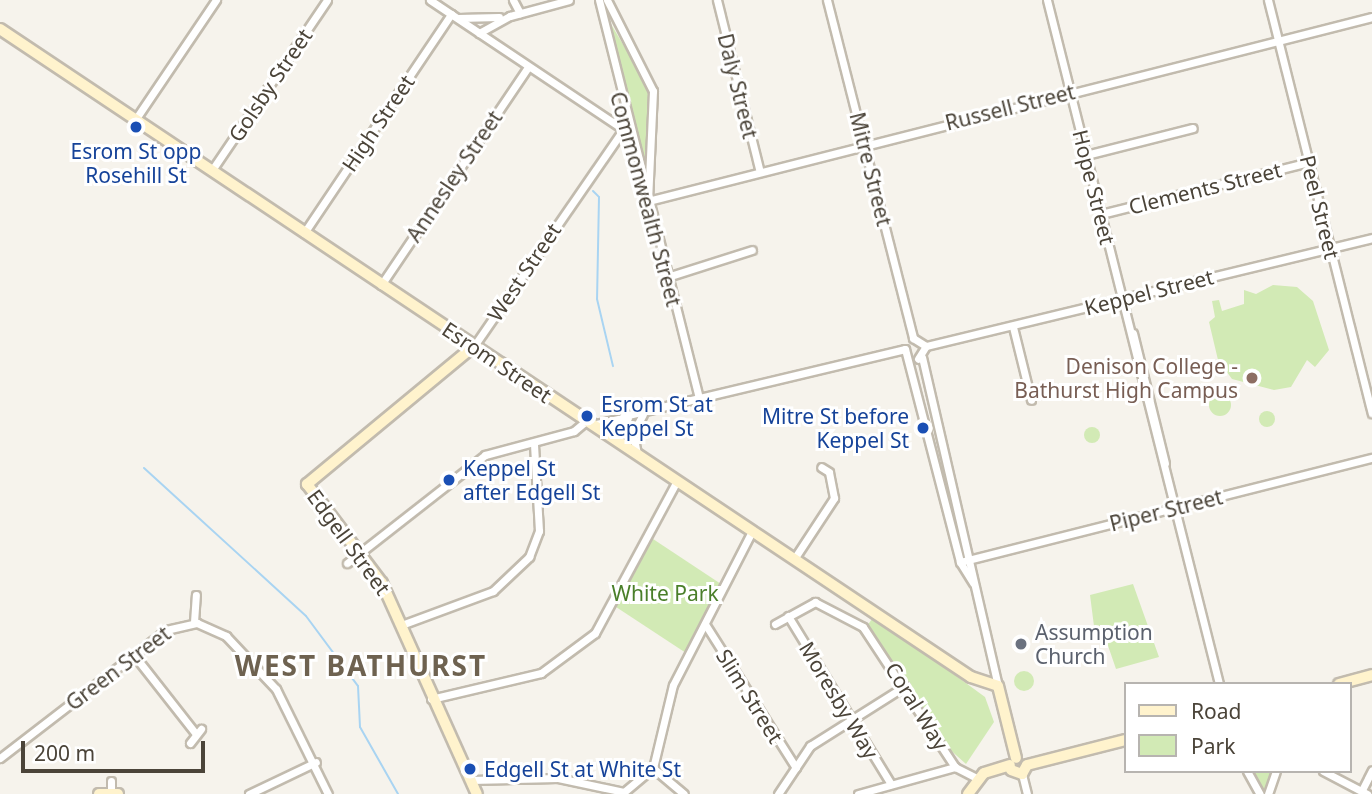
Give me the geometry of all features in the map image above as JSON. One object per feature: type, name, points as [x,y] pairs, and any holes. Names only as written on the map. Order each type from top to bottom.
[{"type":"street","points":[[135,120],[216,0]]},
{"type":"street","name":"Golsby Street","points":[[212,170],[327,0]]},
{"type":"street","points":[[430,0],[623,127]]},
{"type":"street","points":[[513,0],[520,13]]},
{"type":"street","points":[[476,31],[510,16],[569,0]]},
{"type":"street","name":"Commonwealth Street","points":[[599,0],[599,17],[623,127],[648,201],[699,399]]},
{"type":"street","points":[[607,0],[653,91],[648,201]]},
{"type":"street","name":"Daly Street","points":[[717,0],[760,172]]},
{"type":"street","name":"Mitre Street","points":[[827,0],[913,338]]},
{"type":"street","name":"Hope Street","points":[[1047,0],[1133,333],[1218,682]]},
{"type":"street","name":"Peel Street","points":[[1268,0],[1372,413]]},
{"type":"street","points":[[599,17],[611,12]]},
{"type":"street","points":[[452,15],[485,18],[510,16]]},
{"type":"street","name":"High Street","points":[[304,233],[452,15]]},
{"type":"street","name":"Russell Street","points":[[648,201],[864,143],[1372,17]]},
{"type":"street","points":[[476,31],[485,18]]},
{"type":"street","points":[[493,43],[495,22]]},
{"type":"street","name":"Esrom Street","points":[[0,29],[977,681],[998,686]]},
{"type":"street","name":"Annesley Street","points":[[381,285],[528,67]]},
{"type":"street","name":"West Street","points":[[307,482],[474,346],[623,127]]},
{"type":"street","points":[[1086,155],[1193,128]]},
{"type":"street","name":"Clements Street","points":[[1101,214],[1309,163]]},
{"type":"street","name":"Keppel Street","points":[[926,346],[1372,238]]},
{"type":"street","points":[[667,277],[752,250]]},
{"type":"street","points":[[1013,327],[1031,400]]},
{"type":"street","points":[[347,564],[485,455],[534,443],[589,423],[628,418],[905,349],[913,338],[926,346],[922,357],[973,559],[973,584],[1017,766],[1027,794]]},
{"type":"street","points":[[905,349],[960,562],[973,584]]},
{"type":"street","points":[[909,357],[922,357]]},
{"type":"street","points":[[637,454],[634,429],[644,413]]},
{"type":"street","points":[[608,435],[628,418]]},
{"type":"street","points":[[608,435],[618,419]]},
{"type":"street","points":[[404,624],[493,591],[529,557],[539,531],[534,443]]},
{"type":"street","name":"Piper Street","points":[[960,562],[1372,458]]},
{"type":"street","points":[[794,559],[834,498],[829,472],[821,467]]},
{"type":"street","points":[[431,699],[541,673],[595,632],[677,481]]},
{"type":"street","name":"Edgell Street","points":[[307,482],[359,554],[404,624],[431,699],[477,794]]},
{"type":"street","points":[[471,780],[558,778],[624,793],[653,768],[673,685],[752,531]]},
{"type":"street","points":[[194,622],[196,595]]},
{"type":"street","name":"Coral Way","points":[[775,624],[815,602],[863,627],[905,686],[955,767],[977,778]]},
{"type":"street","points":[[863,627],[873,611]]},
{"type":"street","name":"Moresby Way","points":[[788,616],[891,783]]},
{"type":"street","name":"Green Street","points":[[0,758],[170,627],[194,622],[220,631],[257,667],[289,709],[316,762],[328,794]]},
{"type":"street","name":"Slim Street","points":[[705,624],[796,768]]},
{"type":"street","points":[[134,655],[199,732],[190,743]]},
{"type":"street","points":[[1346,682],[1372,675]]},
{"type":"street","points":[[778,794],[810,746],[905,686]]},
{"type":"street","points":[[968,794],[977,778],[1124,740]]},
{"type":"street","points":[[249,794],[316,762]]},
{"type":"street","points":[[858,794],[955,767]]},
{"type":"street","points":[[653,768],[684,794]]},
{"type":"street","points":[[1327,773],[1364,792],[1372,770]]},
{"type":"street","points":[[1248,773],[1260,794]]},
{"type":"street","points":[[1268,794],[1275,773]]},
{"type":"green space","points":[[608,19],[650,90],[647,172],[604,21]]},
{"type":"green space","points":[[1273,285],[1297,287],[1313,301],[1329,350],[1315,367],[1307,360],[1291,387],[1274,390],[1232,379],[1218,360],[1209,322],[1215,317],[1212,301],[1219,300],[1222,311],[1244,304],[1244,290],[1256,294]]},
{"type":"green space","points":[[1220,394],[1228,397],[1231,405],[1228,413],[1220,416],[1212,413],[1209,405],[1212,397]]},
{"type":"green space","points":[[1264,411],[1270,411],[1275,419],[1273,425],[1264,427],[1259,422],[1259,416]]},
{"type":"green space","points":[[1089,427],[1095,427],[1100,435],[1098,441],[1089,443],[1084,438],[1084,432]]},
{"type":"green space","name":"White Park","points":[[650,537],[721,584],[686,653],[613,605]]},
{"type":"green space","points":[[1133,584],[1159,657],[1116,669],[1104,634],[1095,634],[1090,595]]},
{"type":"green space","points":[[874,616],[985,697],[994,722],[966,764],[947,747],[865,629]]},
{"type":"green space","points":[[1024,671],[1031,674],[1034,681],[1031,688],[1024,691],[1017,688],[1014,681],[1017,674]]},
{"type":"green space","points":[[1249,773],[1275,773],[1267,794],[1261,794]]},
{"type":"waterway","points":[[593,191],[599,197],[597,299],[613,366]]},
{"type":"waterway","points":[[144,468],[306,616],[358,686],[360,727],[398,794]]},
{"type":"place","name":"Esrom St opp Rosehill St","points":[[136,127]]},
{"type":"place","name":"Denison College - Bathurst High Campus","points":[[1252,378]]},
{"type":"place","name":"Esrom St at Keppel St","points":[[587,416]]},
{"type":"place","name":"Mitre St before Keppel St","points":[[923,428]]},
{"type":"place","name":"Keppel St after Edgell St","points":[[449,480]]},
{"type":"place","name":"Assumption Church","points":[[1021,644]]},
{"type":"place","name":"Edgell St at White St","points":[[470,769]]},
{"type":"district","name":"WEST BATHURST","points":[[361,665]]}]
